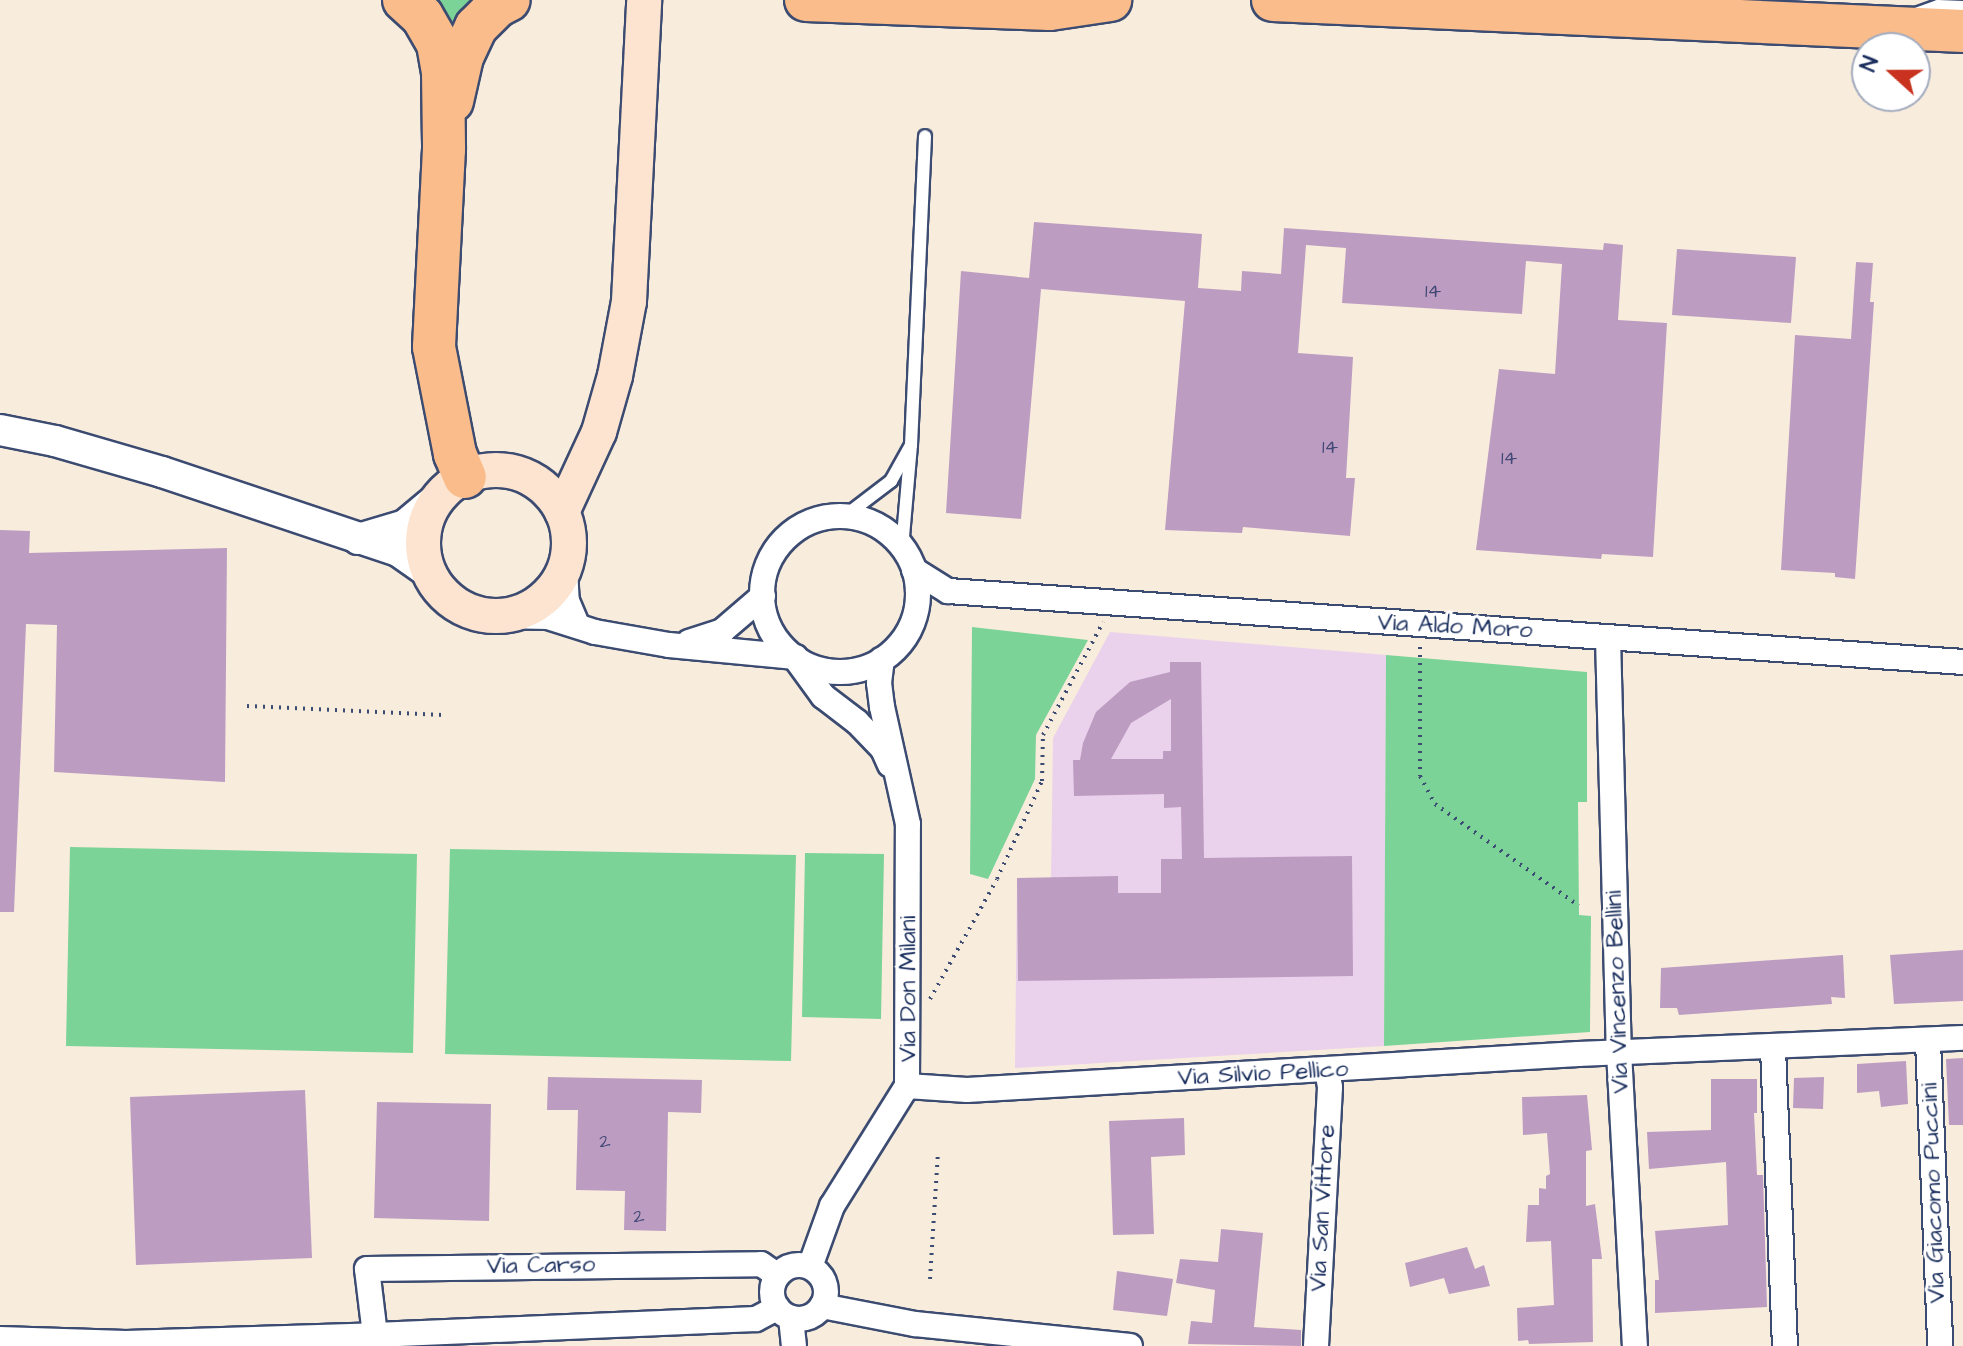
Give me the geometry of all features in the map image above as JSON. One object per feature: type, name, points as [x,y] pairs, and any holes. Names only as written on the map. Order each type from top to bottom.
[{"type":"highway","points":[[404,0],[422,16],[438,44],[443,73],[444,149],[434,347],[446,412],[471,449],[480,479]]},
{"type":"highway","points":[[444,149],[462,57],[476,27],[497,6],[509,0]]},
{"type":"highway","points":[[806,0],[1050,9],[1110,0]]},
{"type":"highway","points":[[1273,0],[1963,31]]},
{"type":"main road","points":[[562,512],[599,432],[615,376],[629,301],[644,0]]},
{"type":"main road","points":[[480,479],[545,489],[562,512],[569,539],[565,568],[540,602],[514,614],[500,616],[459,606],[431,574],[424,532],[480,479],[563,463],[599,432]]},
{"type":"street","points":[[0,430],[55,441],[162,472],[398,551],[431,574]]},
{"type":"street","points":[[358,539],[405,525],[480,479]]},
{"type":"street","points":[[914,619],[918,589],[914,570],[902,547],[877,525],[845,516],[814,521],[787,538],[769,564],[763,596],[772,630],[795,657],[816,668],[839,672],[861,669],[882,659],[900,644],[914,619],[948,591]]},
{"type":"street","points":[[565,568],[567,601],[577,625]]},
{"type":"street","name":"Via Aldo Moro","points":[[914,570],[948,591],[1963,662]]},
{"type":"street","points":[[669,645],[722,631],[763,596]]},
{"type":"street","points":[[500,616],[548,617],[617,637],[795,657]]},
{"type":"street","name":"Via Vincenzo Bellini","points":[[1608,638],[1619,1052],[1635,1346]]},
{"type":"street","name":"Via Don Milani","points":[[795,657],[823,696],[857,722],[883,749],[899,783]]},
{"type":"street","name":"Via Don Milani","points":[[810,1267],[832,1206],[907,1086],[910,1002],[908,824],[879,683],[882,659]]},
{"type":"street","points":[[1928,1041],[1963,1038]]},
{"type":"street","name":"Via Silvio Pellico","points":[[907,1086],[967,1090],[1619,1052],[1928,1041]]},
{"type":"street","name":"Via Giacomo Puccini","points":[[1928,1041],[1940,1346]]},
{"type":"street","points":[[1773,1048],[1785,1346]]},
{"type":"street","name":"Via San Vittore","points":[[1316,1346],[1330,1087],[1327,1070]]},
{"type":"street","name":"Via Carso","points":[[375,1335],[367,1269],[761,1264],[777,1275]]},
{"type":"street","points":[[0,1339],[126,1343],[756,1319],[784,1313],[808,1317],[822,1306],[826,1288],[823,1280],[810,1267],[792,1265],[777,1275],[772,1292],[784,1313],[794,1346]]},
{"type":"street","points":[[822,1306],[915,1324],[1130,1346]]},
{"type":"lane","points":[[1878,27],[1938,6],[1963,7]]},
{"type":"lane","points":[[902,547],[911,445],[925,136]]},
{"type":"lane","points":[[845,516],[891,481],[911,445]]},
{"type":"path","points":[[910,1002],[928,1002],[997,879],[1042,781],[1043,735],[1102,627],[1108,603]]},
{"type":"path","points":[[1424,626],[1418,657],[1420,776],[1435,804],[1579,906]]},
{"type":"path","points":[[247,706],[443,715]]},
{"type":"path","points":[[930,1279],[938,1151]]},
{"type":"shaded area","points":[[1110,632],[1386,655],[1384,1046],[1015,1068],[1017,878],[1051,878],[1053,738]]},
{"type":"green space","points":[[416,0],[493,0],[462,38]]},
{"type":"green space","points":[[972,627],[1088,640],[1036,735],[1035,779],[988,879],[970,874]]},
{"type":"green space","points":[[1386,655],[1587,672],[1587,802],[1578,802],[1579,915],[1591,916],[1590,1032],[1384,1046]]},
{"type":"green space","points":[[70,847],[417,854],[413,1053],[66,1046]]},
{"type":"green space","points":[[450,849],[796,855],[791,1061],[445,1054]]},
{"type":"green space","points":[[805,853],[884,854],[881,1019],[802,1017]]},
{"type":"building","points":[[1034,222],[1202,234],[1198,288],[1241,291],[1242,271],[1281,274],[1284,228],[1603,250],[1604,243],[1623,245],[1618,320],[1667,323],[1653,557],[1602,554],[1601,559],[1476,550],[1499,369],[1555,374],[1562,264],[1526,261],[1522,314],[1342,303],[1346,248],[1306,245],[1298,353],[1353,357],[1346,478],[1355,478],[1350,536],[1243,527],[1242,533],[1165,530],[1185,301],[1041,289],[1021,519],[946,513],[961,271],[1029,278]]},
{"type":"building","points":[[1677,249],[1796,257],[1791,323],[1672,315]]},
{"type":"building","points":[[1856,262],[1873,263],[1870,302],[1874,302],[1855,579],[1835,577],[1835,573],[1781,570],[1795,335],[1851,339]]},
{"type":"building","points":[[0,530],[30,531],[29,553],[227,548],[225,782],[54,772],[57,625],[26,624],[14,912],[0,912]]},
{"type":"building","points":[[1170,662],[1201,662],[1204,858],[1352,856],[1353,976],[1018,981],[1017,878],[1118,876],[1118,893],[1161,893],[1161,859],[1182,859],[1181,807],[1164,808],[1164,794],[1074,796],[1073,760],[1080,760],[1083,743],[1096,712],[1130,682],[1170,672]],"holes":[[[1171,699],[1171,751],[1163,751],[1163,759],[1111,759],[1131,723]]]},
{"type":"building","points":[[1963,950],[1963,1001],[1894,1004],[1890,955]]},
{"type":"building","points":[[1843,955],[1845,998],[1831,997],[1832,1004],[1679,1015],[1677,1008],[1660,1008],[1661,968]]},
{"type":"building","points":[[1963,1058],[1963,1125],[1949,1125],[1946,1059]]},
{"type":"building","points":[[1906,1061],[1908,1104],[1881,1107],[1879,1091],[1857,1093],[1857,1064]]},
{"type":"building","points":[[548,1077],[702,1080],[701,1113],[668,1112],[666,1231],[624,1230],[625,1191],[576,1190],[578,1110],[547,1110]]},
{"type":"building","points":[[1824,1077],[1823,1109],[1793,1108],[1794,1078]]},
{"type":"building","points":[[1711,1079],[1757,1079],[1757,1113],[1754,1113],[1757,1175],[1763,1175],[1767,1307],[1655,1313],[1655,1280],[1659,1280],[1655,1231],[1728,1225],[1726,1162],[1649,1169],[1647,1132],[1711,1130]]},
{"type":"building","points":[[305,1090],[312,1258],[136,1265],[130,1097]]},
{"type":"building","points":[[1587,1095],[1592,1150],[1586,1151],[1586,1206],[1595,1204],[1602,1259],[1592,1259],[1593,1342],[1529,1344],[1528,1340],[1518,1341],[1517,1308],[1554,1305],[1551,1241],[1526,1242],[1528,1205],[1539,1205],[1539,1188],[1546,1189],[1546,1176],[1550,1174],[1547,1133],[1523,1135],[1522,1097]]},
{"type":"building","points":[[377,1102],[491,1104],[489,1221],[374,1218]]},
{"type":"building","points":[[1184,1118],[1185,1155],[1151,1157],[1154,1234],[1113,1235],[1109,1121]]},
{"type":"building","points":[[1221,1229],[1263,1233],[1254,1327],[1301,1330],[1301,1346],[1188,1344],[1191,1321],[1212,1323],[1215,1290],[1176,1283],[1180,1259],[1218,1262]]},
{"type":"building","points":[[1467,1247],[1475,1269],[1484,1265],[1490,1286],[1449,1294],[1444,1278],[1410,1287],[1405,1263]]},
{"type":"building","points":[[1117,1271],[1173,1279],[1167,1316],[1113,1310]]}]
